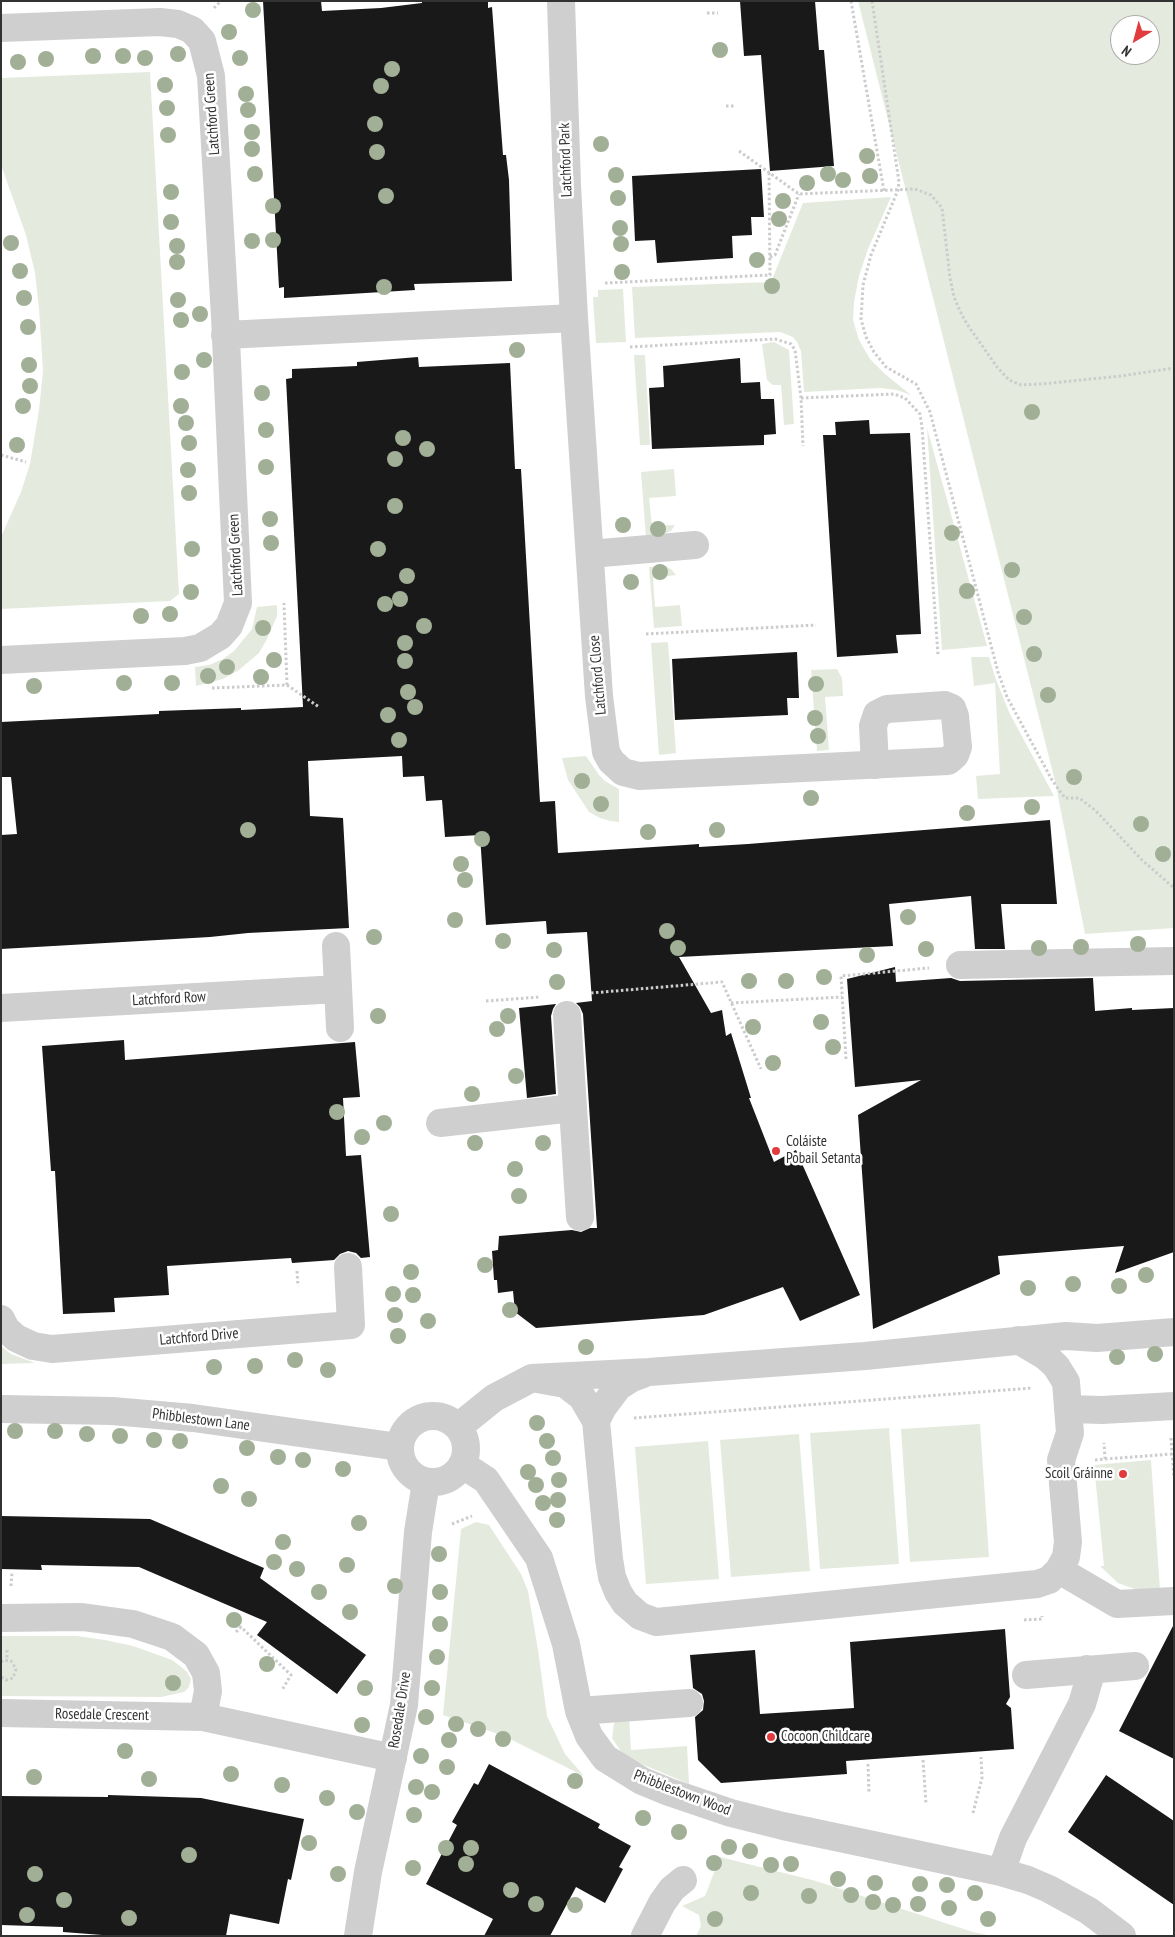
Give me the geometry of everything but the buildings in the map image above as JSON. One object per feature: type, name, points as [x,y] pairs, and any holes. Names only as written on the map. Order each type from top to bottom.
[{"type":"street","name":"Latchford Park","points":[[561,1],[567,185],[574,318]]},
{"type":"street","name":"Latchford Green","points":[[1,28],[160,22],[178,24],[192,30],[202,42],[211,76],[238,603],[230,626],[220,636],[200,648],[185,651],[1,660]]},
{"type":"street","points":[[225,335],[246,336],[574,318]]},
{"type":"street","name":"Latchford Close","points":[[574,318],[599,696],[606,752],[611,761],[623,772],[639,776],[876,764]]},
{"type":"street","points":[[590,554],[695,545]]},
{"type":"street","points":[[336,946],[340,1028]]},
{"type":"street","points":[[960,965],[1174,961]]},
{"type":"street","name":"Latchford Row","points":[[1,1008],[338,989]]},
{"type":"street","points":[[567,1015],[580,1217]]},
{"type":"street","points":[[440,1124],[573,1108]]},
{"type":"street","name":"Latchford Drive","points":[[1,1319],[6,1329],[16,1338],[33,1346],[52,1349],[351,1325],[348,1267]]},
{"type":"street","points":[[458,1428],[494,1398],[532,1378],[649,1372],[865,1356],[1066,1336],[1097,1338],[1174,1332]]},
{"type":"street","points":[[1066,1393],[1080,1350],[1088,1342],[1097,1338]]},
{"type":"street","points":[[1018,1340],[1045,1356],[1056,1366],[1066,1393],[1070,1433],[1062,1460],[1068,1542],[1066,1557],[1048,1577]]},
{"type":"street","points":[[596,1421],[603,1407],[618,1387],[632,1378],[649,1372]]},
{"type":"street","points":[[532,1378],[565,1384],[582,1397],[596,1421],[612,1577],[625,1603],[640,1616],[656,1622],[1048,1577],[1117,1604],[1174,1601]]},
{"type":"street","points":[[1066,1393],[1102,1410],[1172,1406]]},
{"type":"street","name":"Phibblestown Lane","points":[[1,1408],[112,1411],[193,1418],[399,1447]]},
{"type":"street","points":[[428,1416],[439,1416],[450,1420],[464,1436],[466,1445],[463,1465],[447,1480],[437,1482],[426,1482],[409,1473],[403,1465],[399,1447],[402,1436],[408,1426],[417,1419],[428,1416]]},
{"type":"street","name":"Phibblestown Wood","points":[[463,1465],[486,1480],[539,1558],[566,1644],[579,1711],[589,1736],[605,1758],[624,1771],[669,1792],[731,1813],[783,1826],[1001,1872],[1028,1880],[1090,1911],[1122,1936]]},
{"type":"street","name":"Rosedale Drive","points":[[358,1936],[368,1869],[404,1705],[418,1528],[426,1482]]},
{"type":"street","points":[[1,1618],[82,1617],[133,1624],[172,1637],[196,1655],[206,1673],[208,1691],[203,1717]]},
{"type":"street","points":[[1026,1675],[1135,1666]]},
{"type":"street","points":[[1001,1872],[1013,1838],[1082,1704],[1089,1680],[1087,1670]]},
{"type":"street","points":[[579,1711],[689,1703]]},
{"type":"street","name":"Rosedale Crescent","points":[[1,1713],[203,1717],[393,1758]]},
{"type":"street","points":[[645,1936],[672,1889],[683,1880]]},
{"type":"path","points":[[851,1],[884,191]]},
{"type":"path","points":[[872,1],[899,182],[898,190],[872,255],[863,285],[861,319],[866,337],[874,352],[886,367],[916,384],[930,412],[998,672],[1007,697],[1052,780],[1065,798],[1079,798],[1095,810],[1142,860],[1174,888]]},
{"type":"path","points":[[707,14],[718,13]]},
{"type":"path","points":[[726,106],[736,106]]},
{"type":"path","points":[[739,151],[800,194],[915,189],[931,195],[942,208],[954,297],[967,324],[997,367],[1009,380],[1021,385],[1041,384],[1121,376],[1174,368]]},
{"type":"path","points":[[599,283],[770,275],[769,173]]},
{"type":"path","points":[[770,257],[775,255],[800,194]]},
{"type":"path","points":[[630,347],[775,339],[791,344],[796,350],[803,446]]},
{"type":"path","points":[[801,398],[894,394],[905,398],[920,414],[938,655]]},
{"type":"path","points":[[1,455],[26,462]]},
{"type":"path","points":[[284,603],[287,685]]},
{"type":"path","points":[[646,634],[816,625]]},
{"type":"path","points":[[212,688],[287,685],[319,707]]},
{"type":"path","points":[[846,1059],[841,976],[960,965]]},
{"type":"path","points":[[584,993],[722,982],[761,1069]]},
{"type":"path","points":[[486,1002],[545,997]]},
{"type":"path","points":[[732,1003],[842,997]]},
{"type":"path","points":[[298,1271],[298,1286]]},
{"type":"path","points":[[596,1421],[1066,1393]]},
{"type":"path","points":[[1172,1406],[1174,1478]]},
{"type":"path","points":[[1102,1410],[1105,1459]]},
{"type":"path","points":[[1089,1461],[1173,1453]]},
{"type":"path","points":[[418,1528],[437,1530],[504,1504]]},
{"type":"path","points":[[1023,1621],[1042,1619],[1048,1577]]},
{"type":"path","points":[[236,1632],[241,1627],[291,1674],[282,1690]]},
{"type":"path","points":[[1,1662],[4,1660],[11,1661],[16,1669],[12,1678],[6,1680],[1,1677]]},
{"type":"path","points":[[973,1813],[982,1778],[981,1757]]},
{"type":"path","points":[[922,1760],[926,1804]]},
{"type":"path","points":[[868,1764],[869,1793]]},
{"type":"shaded area","points":[[858,1],[1174,1],[1174,928],[1085,934],[1055,781]]},
{"type":"shaded area","points":[[150,72],[179,594],[170,601],[1,609],[1,537],[21,492],[30,464],[43,371],[35,273],[26,235],[1,165],[1,78]]},
{"type":"shaded area","points":[[891,197],[868,249],[859,276],[853,320],[859,340],[870,359],[911,395],[897,390],[880,388],[804,392],[801,351],[793,337],[780,332],[635,338],[632,287],[771,282],[803,203]]},
{"type":"shaded area","points":[[623,289],[626,342],[596,343],[593,297],[598,297],[598,290]]},
{"type":"shaded area","points":[[774,342],[789,350],[794,424],[784,425],[781,385],[773,385],[767,380],[762,344]]},
{"type":"shaded area","points":[[634,355],[645,355],[650,445],[640,445]]},
{"type":"shaded area","points":[[927,428],[946,496],[987,646],[942,650]]},
{"type":"shaded area","points":[[674,469],[676,496],[649,498],[652,526],[675,525],[671,531],[646,538],[641,472]]},
{"type":"shaded area","points":[[666,566],[676,575],[653,578],[655,607],[680,605],[682,626],[654,628],[649,567]]},
{"type":"shaded area","points":[[277,605],[277,616],[259,653],[239,670],[223,679],[196,686],[195,667],[209,665],[223,659],[234,651],[252,629],[257,607]]},
{"type":"shaded area","points":[[668,642],[676,753],[659,755],[651,643]]},
{"type":"shaded area","points":[[971,657],[989,657],[1009,712],[1054,796],[978,799],[976,776],[1000,774],[995,683],[974,686]]},
{"type":"shaded area","points":[[837,669],[842,678],[843,696],[825,697],[829,750],[817,751],[811,670]]},
{"type":"shaded area","points":[[586,756],[605,781],[619,789],[619,822],[600,818],[589,812],[568,780],[562,758]]},
{"type":"shaded area","points":[[1,1346],[11,1354],[35,1363],[1,1364]]},
{"type":"shaded area","points":[[980,1424],[989,1557],[910,1562],[901,1429]]},
{"type":"shaded area","points":[[889,1428],[899,1564],[820,1569],[810,1433]]},
{"type":"shaded area","points":[[799,1434],[810,1571],[731,1577],[720,1440]]},
{"type":"shaded area","points":[[708,1441],[719,1579],[646,1584],[635,1447]]},
{"type":"shaded area","points":[[1151,1460],[1160,1590],[1140,1591],[1118,1583],[1100,1566],[1104,1566],[1094,1465]]},
{"type":"shaded area","points":[[476,1522],[489,1525],[521,1574],[528,1591],[547,1716],[565,1754],[584,1776],[504,1736],[443,1715],[461,1529]]},
{"type":"shaded area","points":[[1,1636],[77,1636],[133,1646],[172,1660],[187,1672],[191,1679],[189,1687],[184,1692],[161,1697],[1,1696]]},
{"type":"shaded area","points":[[629,1717],[631,1750],[687,1746],[689,1784],[637,1762],[622,1753],[612,1738],[614,1723],[621,1718]]},
{"type":"shaded area","points":[[720,1857],[816,1881],[973,1932],[992,1936],[696,1936],[701,1926],[699,1915],[682,1906],[705,1896]]},
{"type":"place","name":"Coláiste Pobail Setanta","points":[[776,1151]]},
{"type":"place","name":"Scoil Gráinne","points":[[1123,1474]]},
{"type":"place","name":"Cocoon Childcare","points":[[771,1737]]}]
